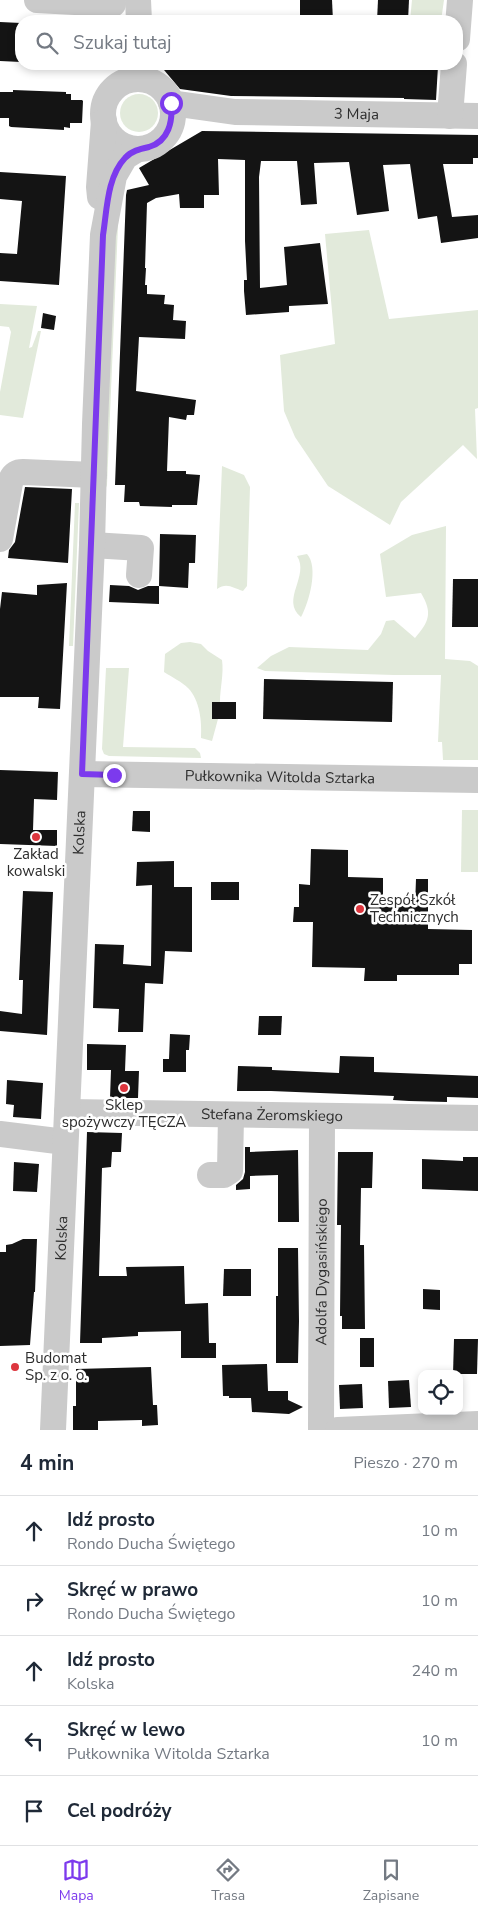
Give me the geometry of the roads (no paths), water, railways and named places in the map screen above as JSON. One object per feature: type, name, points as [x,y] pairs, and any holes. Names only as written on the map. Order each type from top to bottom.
[{"type":"street","points":[[37,0],[112,8]]},
{"type":"street","points":[[138,0],[139,15]]},
{"type":"street","points":[[459,15],[460,0]]},
{"type":"street","name":"Kolska","points":[[53,1430],[92,545],[103,235],[98,187],[109,70]]},
{"type":"street","points":[[450,116],[454,70]]},
{"type":"street","points":[[145,72],[162,88],[171,103],[173,117],[169,130],[161,140],[150,146],[138,149],[122,145],[110,136],[104,113],[108,96],[120,84],[137,79],[145,72]]},
{"type":"street","name":"3 Maja","points":[[171,103],[235,112],[478,116]]},
{"type":"street","name":"3 Maja","points":[[169,130],[235,112]]},
{"type":"street","name":"Kolska","points":[[103,235],[114,176],[125,157],[138,149]]},
{"type":"street","points":[[0,538],[10,483],[12,476],[16,473],[94,474]]},
{"type":"street","points":[[92,545],[141,548],[140,575]]},
{"type":"street","name":"Pułkownika Witolda Sztarka","points":[[82,774],[478,780]]},
{"type":"street","name":"Stefana Żeromskiego","points":[[67,1112],[478,1118]]},
{"type":"street","points":[[210,1175],[224,1175],[230,1171],[231,1115]]},
{"type":"street","name":"Adolfa Dygasińskiego","points":[[321,1430],[322,1116]]},
{"type":"street","points":[[0,1134],[65,1142]]},
{"type":"street","points":[[338,1430],[461,1427]]},
{"type":"place","name":"Zakład kowalski","points":[[36,837]]},
{"type":"place","name":"Zespół Szkół Technicznych","points":[[360,909]]},
{"type":"place","name":"Sklep spożywczy TĘCZA","points":[[124,1088]]},
{"type":"place","name":"Budomat Sp. z o. o.","points":[[15,1367]]}]
